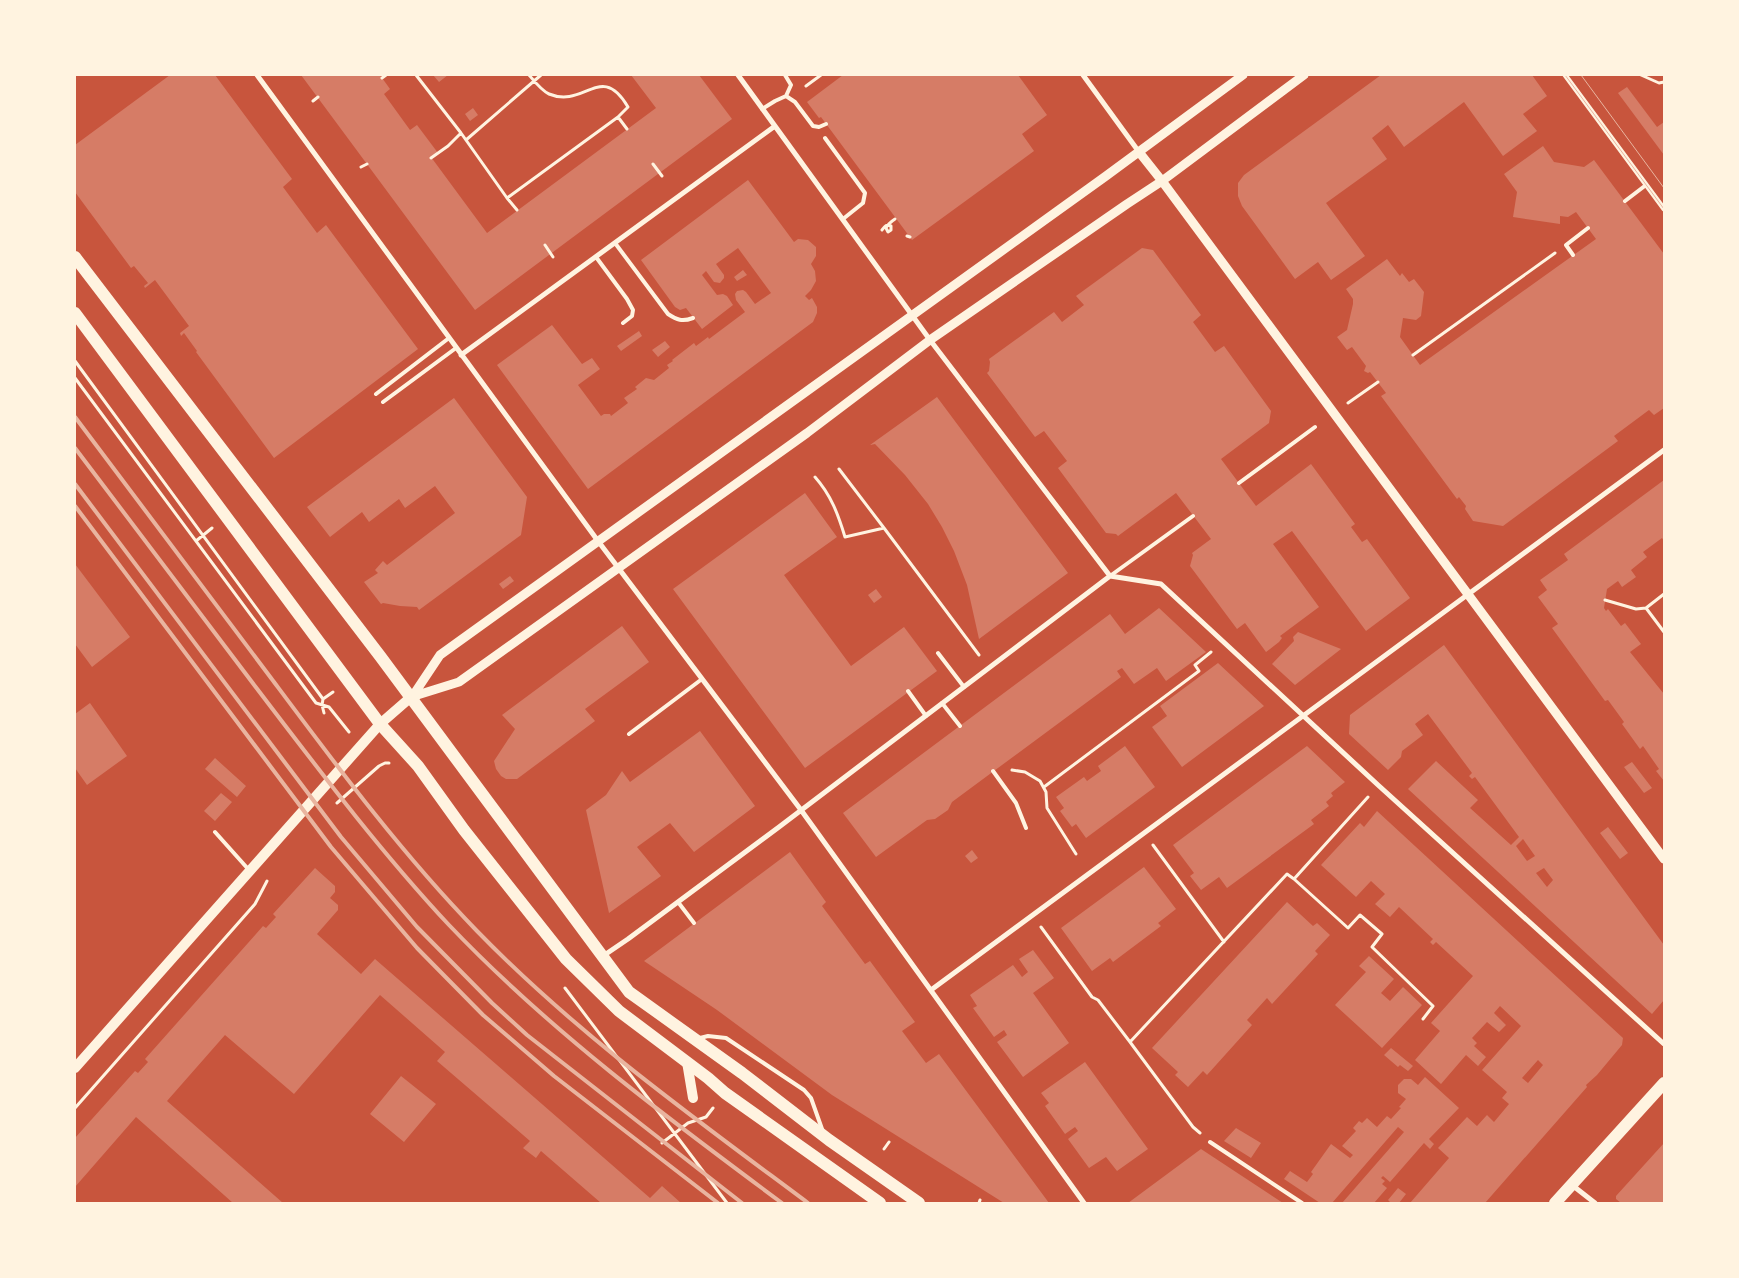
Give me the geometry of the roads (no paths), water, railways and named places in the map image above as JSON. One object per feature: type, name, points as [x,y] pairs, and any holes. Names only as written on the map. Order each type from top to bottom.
[{"type":"main road","points":[[75,257],[411,697],[629,992],[824,1136],[919,1203]]},
{"type":"main road","points":[[75,313],[380,724],[418,766],[464,830],[566,959],[618,1011],[725,1093],[880,1203]]},
{"type":"main road","points":[[75,1068],[380,724],[411,697]]},
{"type":"main road","points":[[687,1062],[693,1098]]},
{"type":"main road","points":[[1555,1203],[1664,1083]]},
{"type":"street","points":[[257,75],[598,541],[801,810],[1084,1203]]},
{"type":"street","points":[[738,75],[930,340],[1110,576],[1161,584],[1302,716],[1664,1044]]},
{"type":"street","points":[[1082,75],[1664,859]]},
{"type":"street","points":[[411,697],[440,655],[1139,152],[1243,75]]},
{"type":"street","points":[[411,697],[459,682],[807,433],[930,340],[1162,181],[1304,75]]},
{"type":"street","points":[[1565,75],[1664,209]]},
{"type":"street","points":[[461,355],[775,126]]},
{"type":"street","points":[[931,990],[1664,450]]},
{"type":"street","points":[[603,956],[801,810],[1110,576]]},
{"type":"street","points":[[1572,1185],[1595,1203]]},
{"type":"lane","points":[[762,109],[786,96],[791,85],[785,75]]},
{"type":"lane","points":[[786,96],[795,102],[813,126],[820,127],[826,124]]},
{"type":"lane","points":[[825,138],[865,193],[863,203],[843,219]]},
{"type":"lane","points":[[1625,201],[1646,185]]},
{"type":"lane","points":[[1573,255],[1566,245],[1588,228]]},
{"type":"lane","points":[[615,242],[668,314],[676,320],[685,321],[693,318]]},
{"type":"lane","points":[[596,257],[633,310],[632,316],[623,323]]},
{"type":"lane","points":[[376,394],[449,338]]},
{"type":"lane","points":[[383,402],[456,348]]},
{"type":"lane","points":[[1239,483],[1315,428]]},
{"type":"lane","points":[[1110,576],[1194,516]]},
{"type":"lane","points":[[938,653],[964,687]]},
{"type":"lane","points":[[629,734],[702,679]]},
{"type":"lane","points":[[908,691],[926,716]]},
{"type":"lane","points":[[942,703],[960,726]]},
{"type":"lane","points":[[993,771],[1014,798],[1026,828]]},
{"type":"lane","points":[[215,832],[250,871]]},
{"type":"lane","points":[[678,902],[694,923]]},
{"type":"lane","points":[[696,1040],[708,1036],[726,1038],[804,1090],[811,1098],[824,1136]]},
{"type":"lane","points":[[1210,1142],[1302,1203]]},
{"type":"tram line","points":[[1565,75],[1664,209]]},
{"type":"tram line","points":[[1581,75],[1664,188]]},
{"type":"railway","points":[[75,417],[345,776],[396,840],[449,901],[515,969],[595,1040],[808,1203]]},
{"type":"railway","points":[[75,448],[327,780],[374,839],[449,925],[487,964],[568,1036],[652,1105],[782,1203]]},
{"type":"railway","points":[[75,484],[341,837],[417,927],[492,1003],[527,1035],[742,1203]]},
{"type":"railway","points":[[75,506],[331,847],[417,948],[483,1015],[554,1076],[718,1203]]}]
